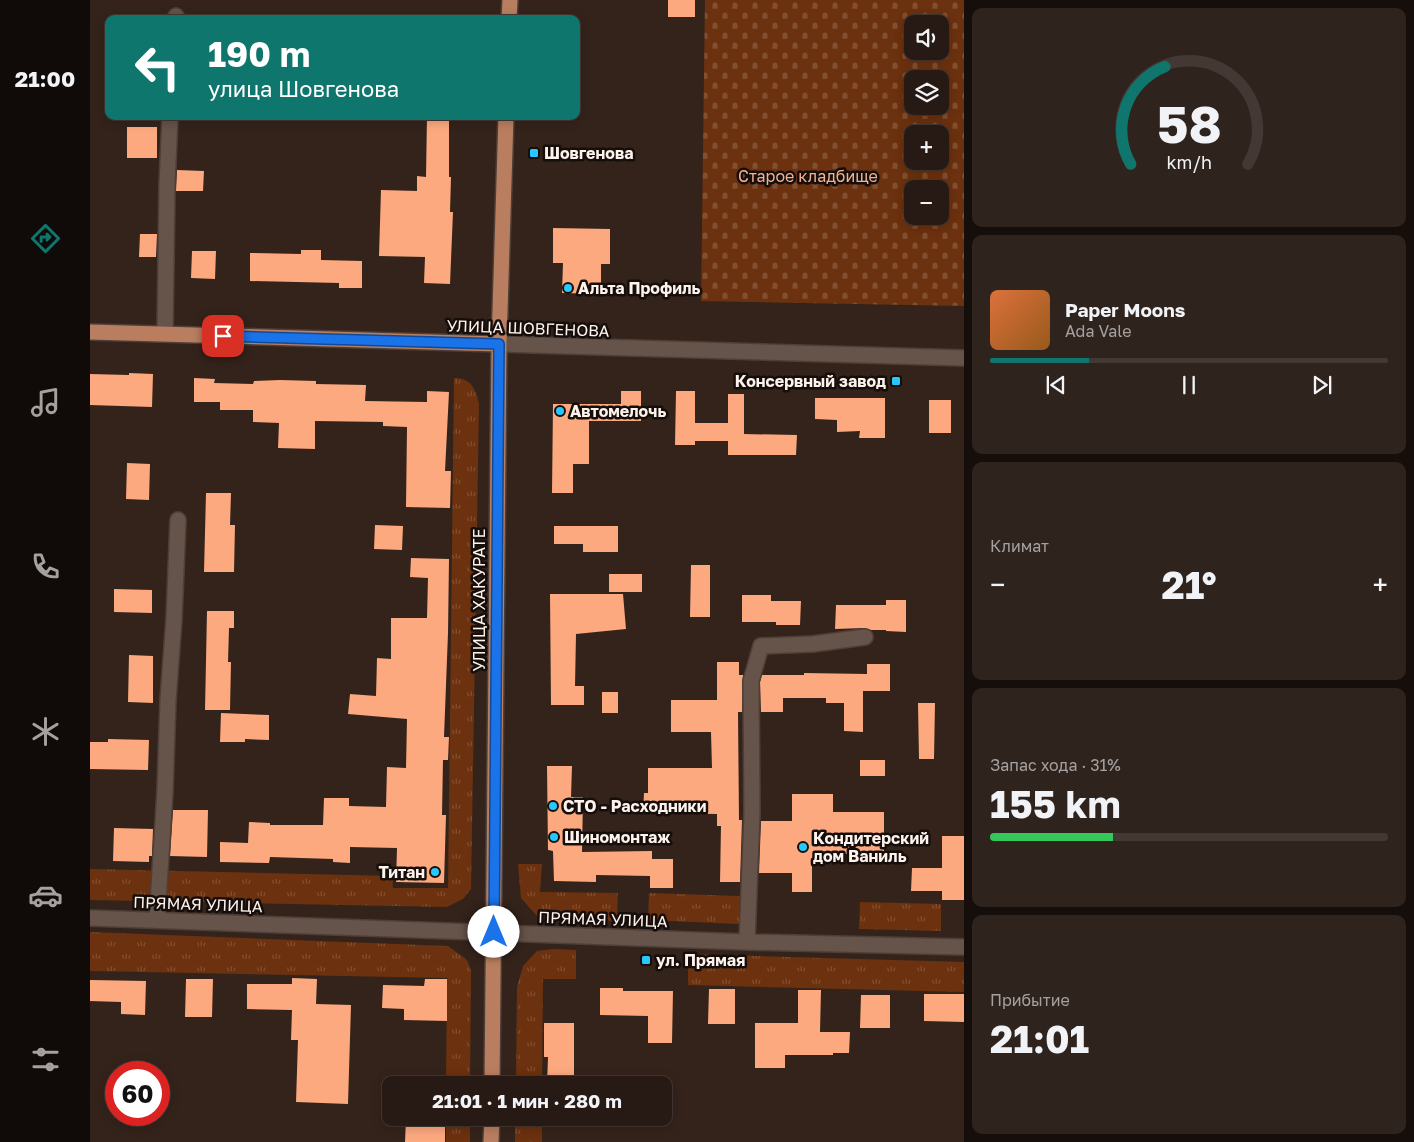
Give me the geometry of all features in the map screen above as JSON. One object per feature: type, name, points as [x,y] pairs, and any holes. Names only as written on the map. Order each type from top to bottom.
[{"type":"main road","points":[[509,15],[510,0]]},
{"type":"main road","name":"УЛИЦА ХАКУРАТЕ","points":[[492,1076],[499,344],[506,120]]},
{"type":"main road","name":"УЛИЦА ШОВГЕНОВА","points":[[90,332],[499,344]]},
{"type":"main road","points":[[491,1142],[492,1126]]},
{"type":"street","points":[[165,334],[170,120]]},
{"type":"street","name":"УЛИЦА ШОВГЕНОВА","points":[[499,344],[964,358]]},
{"type":"street","points":[[157,920],[178,520]]},
{"type":"street","points":[[747,942],[752,813],[752,681],[761,646],[813,644],[866,637]]},
{"type":"street","name":"ПРЯМАЯ УЛИЦА","points":[[90,918],[747,942],[964,947]]},
{"type":"green space","name":"Старое кладбище","points":[[705,0],[964,0],[964,306],[701,301]]},
{"type":"green space","points":[[454,378],[465,380],[472,385],[479,404],[471,889],[463,899],[447,907],[90,900],[90,869],[392,876],[393,888],[448,888]]},
{"type":"green space","points":[[518,864],[542,864],[540,892],[618,893],[617,921],[552,919],[536,915],[521,898]]},
{"type":"green space","points":[[649,893],[740,896],[739,924],[648,920]]},
{"type":"green space","points":[[860,902],[941,904],[941,931],[859,929]]},
{"type":"green space","points":[[90,932],[448,946],[467,960],[471,970],[470,1076],[446,1076],[447,978],[90,971]]},
{"type":"green space","points":[[553,949],[576,950],[576,979],[543,979],[542,1076],[516,1076],[517,987],[523,966],[537,951]]},
{"type":"green space","points":[[688,954],[964,962],[964,992],[688,985]]},
{"type":"green space","points":[[446,1126],[470,1126],[470,1142],[446,1142]]},
{"type":"green space","points":[[515,1126],[542,1126],[542,1142],[515,1142]]},
{"type":"building","points":[[668,0],[695,0],[695,17],[668,17]]},
{"type":"building","points":[[427,120],[449,120],[450,212],[453,212],[450,284],[424,283],[425,257],[379,256],[381,190],[417,191],[417,176],[426,177]]},
{"type":"building","points":[[127,127],[157,127],[157,158],[127,158]]},
{"type":"building","points":[[177,170],[204,171],[203,191],[176,191]]},
{"type":"building","points":[[553,228],[610,229],[610,264],[601,264],[601,294],[562,293],[563,263],[553,263]]},
{"type":"building","points":[[140,234],[157,234],[156,257],[139,257]]},
{"type":"building","points":[[301,250],[321,250],[321,260],[362,261],[362,288],[339,288],[339,283],[250,281],[250,253],[301,254]]},
{"type":"building","points":[[192,251],[216,251],[215,279],[191,278]]},
{"type":"building","points":[[129,373],[153,374],[152,407],[90,405],[90,374],[129,375]]},
{"type":"building","points":[[194,378],[215,379],[214,383],[253,384],[254,381],[280,380],[316,381],[316,384],[366,385],[365,401],[427,402],[427,391],[449,392],[445,471],[451,471],[450,508],[406,507],[407,427],[383,426],[383,422],[315,421],[315,449],[278,448],[279,423],[253,422],[253,410],[220,410],[220,402],[194,402]]},
{"type":"building","points":[[621,391],[641,391],[641,421],[589,421],[589,464],[573,464],[573,493],[552,493],[553,404],[621,404]]},
{"type":"building","points":[[676,391],[695,391],[695,423],[728,423],[728,394],[744,394],[744,434],[797,435],[796,455],[728,455],[728,441],[695,441],[695,445],[675,445]]},
{"type":"building","points":[[815,398],[885,398],[885,438],[859,438],[860,431],[837,432],[837,420],[815,419]]},
{"type":"building","points":[[929,400],[951,400],[951,433],[929,433]]},
{"type":"building","points":[[127,463],[150,464],[149,500],[126,499]]},
{"type":"building","points":[[206,493],[231,493],[230,525],[235,525],[234,572],[204,572]]},
{"type":"building","points":[[375,525],[403,526],[402,550],[374,549]]},
{"type":"building","points":[[554,526],[618,526],[618,552],[583,552],[583,544],[554,544]]},
{"type":"building","points":[[411,558],[449,559],[444,737],[449,737],[448,760],[443,760],[442,815],[446,815],[444,883],[396,882],[397,848],[350,847],[350,863],[333,862],[333,859],[270,857],[269,863],[220,862],[220,842],[248,843],[249,822],[270,823],[270,825],[323,825],[324,798],[349,798],[349,806],[386,807],[387,767],[406,768],[407,719],[348,714],[350,694],[376,696],[377,658],[391,659],[391,618],[427,618],[428,578],[410,577]]},
{"type":"building","points":[[691,565],[710,565],[710,617],[690,617]]},
{"type":"building","points":[[609,574],[642,574],[642,592],[609,592]]},
{"type":"building","points":[[114,589],[152,590],[152,613],[114,612]]},
{"type":"building","points":[[550,594],[623,594],[626,629],[576,634],[575,686],[584,686],[584,705],[551,705]]},
{"type":"building","points":[[742,595],[771,595],[771,601],[801,601],[800,625],[776,625],[776,622],[742,622]]},
{"type":"building","points":[[886,600],[906,600],[906,632],[864,628],[835,629],[836,605],[886,605]]},
{"type":"building","points":[[207,611],[234,611],[234,628],[229,628],[228,662],[231,662],[230,710],[205,710]]},
{"type":"building","points":[[129,655],[153,656],[153,703],[128,702]]},
{"type":"building","points":[[717,662],[739,662],[739,675],[743,675],[742,712],[738,712],[739,820],[742,820],[740,882],[720,882],[721,826],[717,826],[717,814],[643,813],[644,793],[648,793],[648,768],[712,768],[711,732],[671,732],[671,700],[717,700]]},
{"type":"building","points":[[867,664],[890,664],[890,691],[863,691],[863,732],[844,731],[844,703],[826,703],[826,698],[783,698],[783,712],[761,712],[760,682],[762,675],[804,675],[804,673],[867,674]]},
{"type":"building","points":[[602,692],[618,692],[618,713],[602,713]]},
{"type":"building","points":[[918,703],[935,703],[934,759],[919,759]]},
{"type":"building","points":[[221,713],[269,715],[269,740],[245,739],[245,742],[220,742]]},
{"type":"building","points":[[108,739],[149,740],[148,770],[90,769],[90,742],[108,742]]},
{"type":"building","points":[[860,760],[885,760],[885,776],[860,776]]},
{"type":"building","points":[[547,766],[572,766],[571,797],[583,797],[582,852],[652,851],[652,859],[673,859],[673,888],[650,888],[650,876],[596,875],[596,882],[554,881],[553,851],[548,850]]},
{"type":"building","points":[[792,794],[833,794],[833,812],[884,812],[884,854],[833,854],[833,864],[812,864],[812,892],[792,892],[792,873],[759,873],[761,821],[792,821]]},
{"type":"building","points":[[173,810],[208,810],[207,857],[170,856]]},
{"type":"building","points":[[114,828],[153,829],[152,856],[149,856],[149,862],[113,861]]},
{"type":"building","points":[[942,836],[964,836],[964,900],[942,900],[942,891],[911,891],[912,868],[942,868]]},
{"type":"building","points":[[292,978],[317,979],[316,1004],[351,1005],[348,1104],[296,1102],[298,1040],[291,1040],[292,1010],[247,1009],[247,984],[292,984]]},
{"type":"building","points":[[186,979],[213,979],[212,1017],[185,1017]]},
{"type":"building","points":[[425,979],[447,979],[447,1021],[404,1020],[404,1009],[382,1008],[383,985],[424,986]]},
{"type":"building","points":[[90,980],[146,981],[145,1015],[121,1014],[121,1002],[90,1001]]},
{"type":"building","points":[[600,988],[623,988],[623,991],[673,991],[672,1043],[648,1043],[648,1016],[600,1015]]},
{"type":"building","points":[[709,989],[735,989],[735,1024],[708,1024]]},
{"type":"building","points":[[798,990],[821,990],[820,1032],[850,1032],[849,1053],[785,1055],[785,1068],[755,1068],[755,1023],[798,1023]]},
{"type":"building","points":[[924,994],[964,994],[964,1022],[924,1021]]},
{"type":"building","points":[[861,995],[890,995],[890,1028],[860,1028]]},
{"type":"building","points":[[544,1023],[574,1023],[574,1076],[547,1076],[548,1057],[544,1057]]},
{"type":"building","points":[[406,1126],[445,1126],[445,1142],[405,1142]]},
{"type":"place","name":"Шовгенова","points":[[534,153]]},
{"type":"place","name":"Альта Профиль","points":[[568,288]]},
{"type":"place","name":"Консервный завод","points":[[896,381]]},
{"type":"place","name":"Автомелочь","points":[[560,411]]},
{"type":"place","name":"СТО - Расходники","points":[[553,806]]},
{"type":"place","name":"Шиномонтаж","points":[[554,837]]},
{"type":"place","name":"Кондитерский дом Ваниль","points":[[803,847]]},
{"type":"place","name":"Титан","points":[[435,872]]},
{"type":"place","name":"ул. Прямая","points":[[646,960]]},
{"type":"route","points":[[223,336],[499,344],[494,932]]}]
